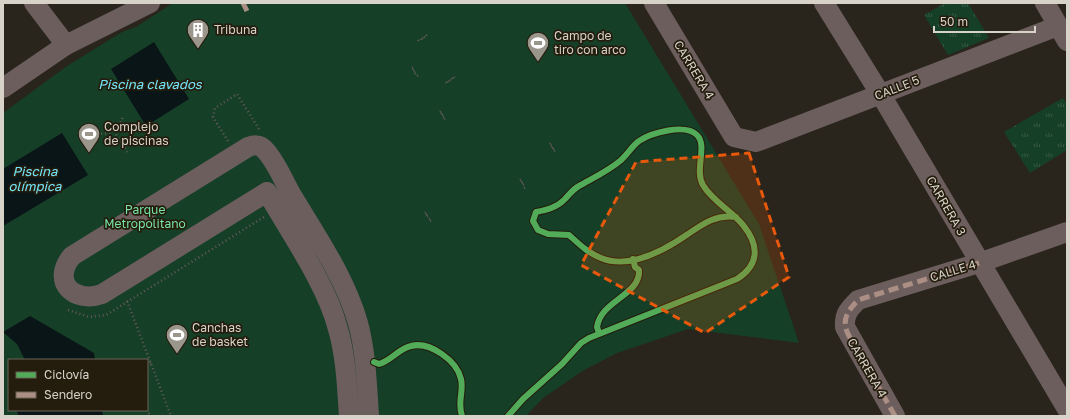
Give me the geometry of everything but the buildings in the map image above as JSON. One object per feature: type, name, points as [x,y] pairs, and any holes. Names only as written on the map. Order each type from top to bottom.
[{"type":"street","points":[[34,3],[66,44]]},
{"type":"street","points":[[3,88],[66,44],[150,3]]},
{"type":"street","name":"CARRERA 4","points":[[654,3],[734,137]]},
{"type":"street","name":"CARRERA 3","points":[[824,3],[881,95],[979,263],[1067,409]]},
{"type":"street","points":[[1045,3],[1063,33]]},
{"type":"street","name":"CALLE 5","points":[[734,137],[756,142],[881,95],[1063,33]]},
{"type":"street","points":[[349,416],[346,367],[338,328],[333,313],[315,276],[266,192],[98,295],[86,298],[72,292],[64,278],[66,263],[72,256],[248,147],[258,146],[268,155],[329,259],[352,306],[366,365],[369,416]]},
{"type":"street","name":"CALLE 4","points":[[845,318],[858,300],[979,263],[1067,232]]},
{"type":"street","name":"CARRERA 4","points":[[845,318],[845,327],[848,334],[895,416]]},
{"type":"path","points":[[97,134],[105,134],[114,131],[118,127],[123,116]]},
{"type":"path","points":[[114,131],[127,152]]},
{"type":"path","points":[[127,301],[172,416]]},
{"type":"highlighted area","points":[[749,153],[789,277],[705,333],[581,265],[636,162]]},
{"type":"green space","name":"Parque Metropolitano","points":[[173,3],[625,3],[759,224],[799,343],[688,329],[617,353],[584,370],[543,398],[526,416],[3,416],[3,113],[67,66],[122,32],[136,27]]},
{"type":"green space","points":[[945,3],[968,3],[989,38],[948,55],[924,15]]},
{"type":"green space","points":[[1063,98],[1067,104],[1067,150],[1030,173],[1004,132]]},
{"type":"water","name":"Piscina clavados","points":[[154,42],[189,99],[146,126],[111,69]]},
{"type":"water","name":"Piscina olímpica","points":[[62,133],[88,175],[3,226],[3,169]]},
{"type":"water","points":[[30,316],[94,353],[95,359],[24,359],[17,344],[3,332]]},
{"type":"water","points":[[16,411],[102,411],[103,416],[19,416]]},
{"type":"marked path","points":[[243,3],[247,11]]},
{"type":"marked path","points":[[895,416],[848,334],[845,320],[851,308],[858,300],[979,263]]},
{"type":"cycle path","points":[[508,416],[523,399],[562,364],[581,343],[589,338],[737,279],[750,268],[755,255],[749,233],[743,225],[738,220],[733,215],[707,191],[703,185],[700,172],[700,140],[692,131],[668,130],[644,138],[636,143],[623,159],[577,187],[558,205],[536,212],[533,221],[538,230],[548,234],[569,235],[596,256],[612,261],[624,262],[658,252],[711,220],[729,216],[736,217]]},
{"type":"cycle path","points":[[599,333],[597,327],[600,318],[606,310],[634,286],[638,279],[639,270],[635,267],[633,259]]},
{"type":"cycle path","points":[[374,362],[379,364],[384,362],[406,347],[418,345],[434,349],[448,359],[458,372],[461,379],[462,388],[460,406],[462,416]]},
{"type":"place","name":"Tribuna","points":[[198,50]]},
{"type":"place","name":"Campo de tiro con arco","points":[[538,62]]},
{"type":"place","name":"Complejo de piscinas","points":[[89,154]]},
{"type":"place","name":"Canchas de basket","points":[[177,354]]}]
